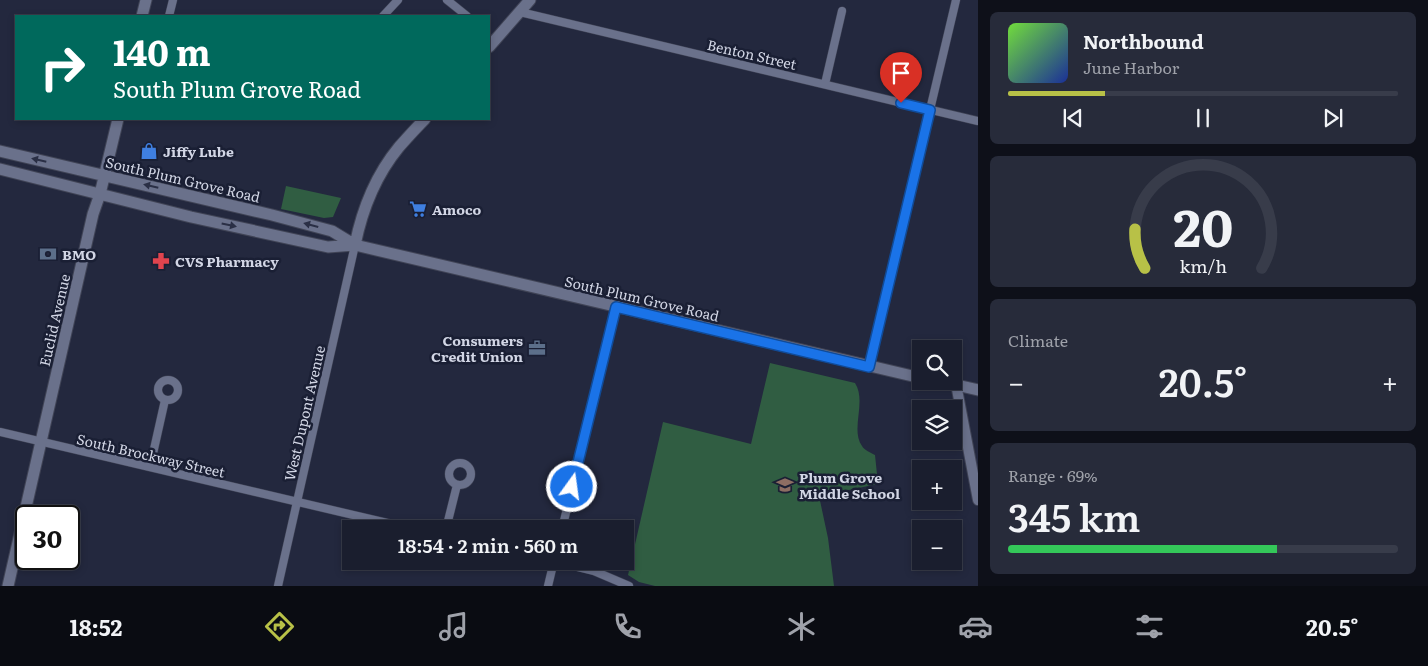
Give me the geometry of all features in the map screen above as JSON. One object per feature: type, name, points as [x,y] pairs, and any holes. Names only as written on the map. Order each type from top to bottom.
[{"type":"main road","points":[[142,15],[146,0]]},
{"type":"main road","points":[[491,40],[530,0]]},
{"type":"main road","name":"Euclid Avenue","points":[[8,586],[93,214],[100,194],[118,120]]},
{"type":"main road","points":[[355,245],[361,218],[376,182],[398,148],[424,120]]},
{"type":"main road","name":"South Plum Grove Road","points":[[0,151],[332,231],[355,245]]},
{"type":"main road","name":"South Plum Grove Road","points":[[0,169],[191,217],[328,247],[355,245],[912,376]]},
{"type":"main road","points":[[962,386],[978,390]]},
{"type":"street","points":[[169,15],[173,0]]},
{"type":"street","points":[[384,15],[398,0]]},
{"type":"street","points":[[447,0],[466,15]]},
{"type":"street","points":[[869,367],[956,0]]},
{"type":"street","points":[[825,84],[842,11]]},
{"type":"street","name":"Benton Street","points":[[520,12],[978,121]]},
{"type":"street","name":"West Dupont Avenue","points":[[278,586],[355,245]]},
{"type":"street","points":[[564,520],[616,307]]},
{"type":"street","points":[[957,390],[978,500]]},
{"type":"street","points":[[150,467],[165,400]]},
{"type":"street","name":"South Brockway Street","points":[[0,432],[374,520]]},
{"type":"street","points":[[448,520],[457,486]]},
{"type":"street","points":[[548,586],[551,570]]},
{"type":"street","points":[[590,570],[629,586]]},
{"type":"green space","points":[[286,186],[341,198],[333,217],[324,218],[281,209]]},
{"type":"green space","name":"Plum Grove Middle School","points":[[770,363],[855,383],[859,398],[859,439],[864,449],[875,455],[878,484],[819,496],[828,538],[834,586],[655,586],[639,582],[628,575],[629,570],[634,570],[634,549],[663,422],[751,444]]},
{"type":"place","name":"Jiffy Lube","points":[[149,151]]},
{"type":"place","name":"Amoco","points":[[418,209]]},
{"type":"place","name":"BMO","points":[[48,254]]},
{"type":"place","name":"CVS Pharmacy","points":[[161,261]]},
{"type":"place","name":"Consumers Credit Union","points":[[537,348]]},
{"type":"place","name":"Plum Grove Middle School","points":[[785,485]]},
{"type":"route","points":[[572,487],[616,307],[869,367],[930,110],[901,103]]}]
